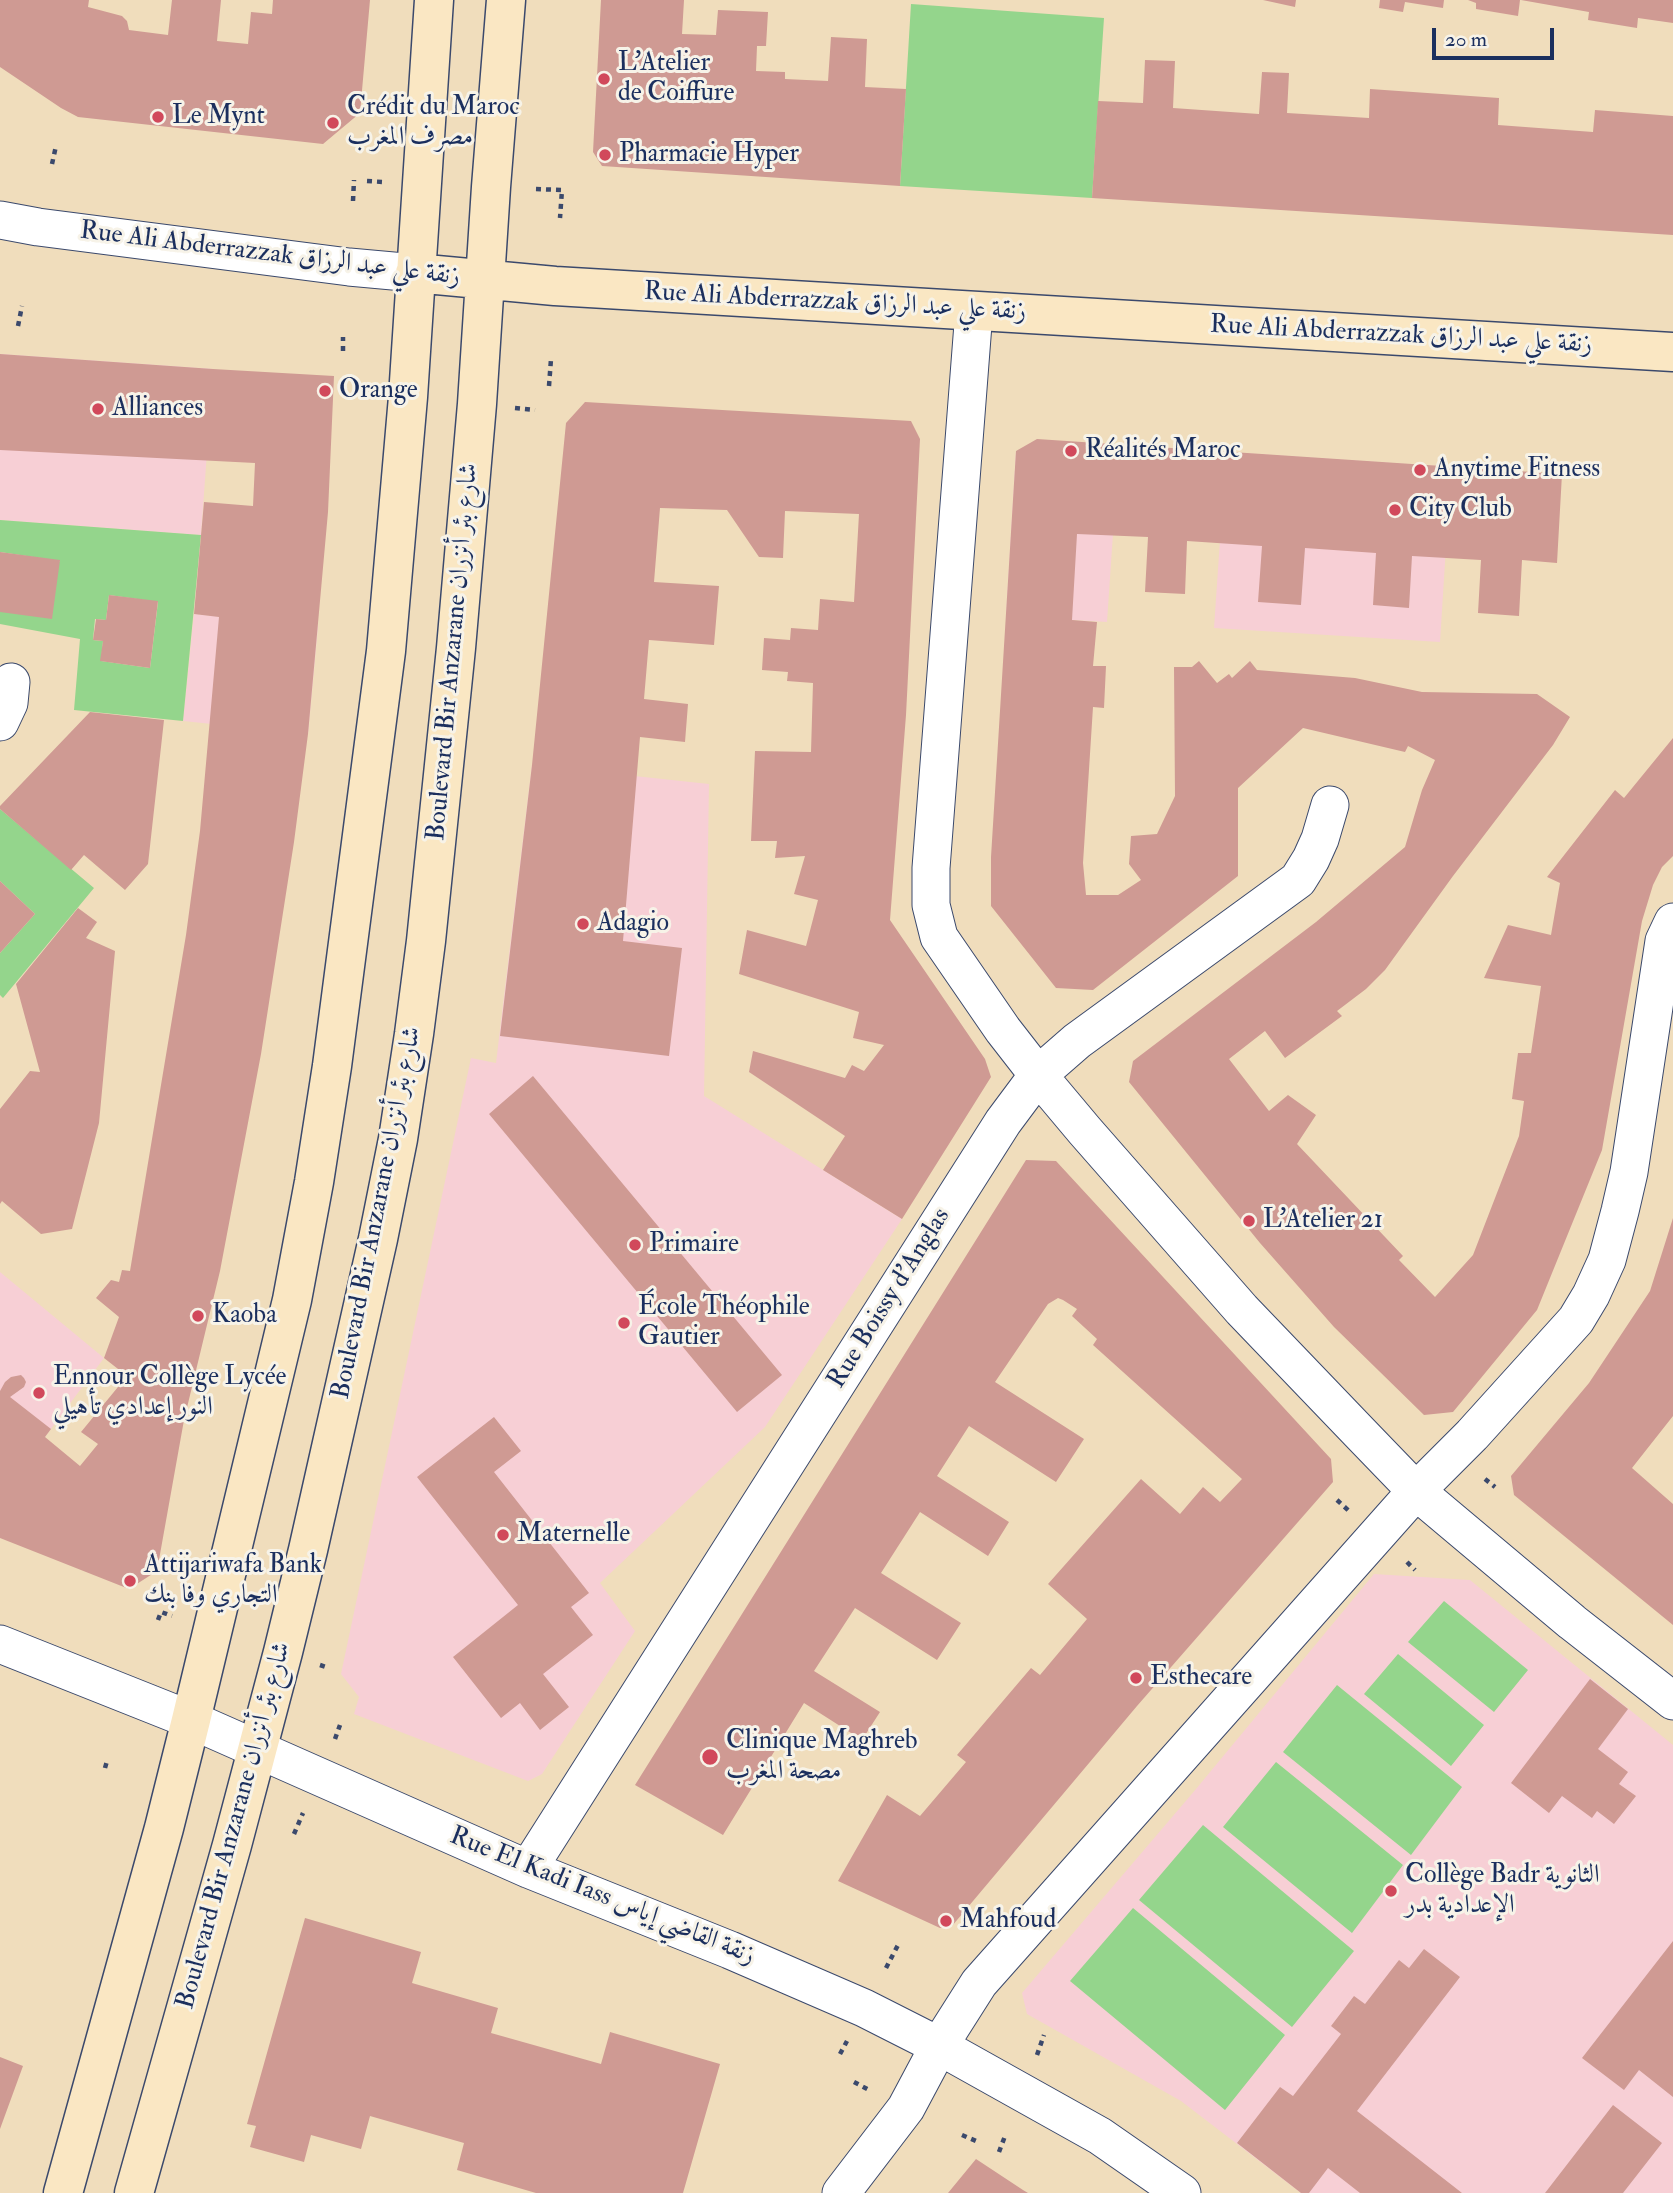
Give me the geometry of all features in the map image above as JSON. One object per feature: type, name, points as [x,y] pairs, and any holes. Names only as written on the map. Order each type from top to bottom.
[{"type":"main road","points":[[63,2193],[164,1828],[292,1300],[332,1066],[386,651],[408,397],[434,0]]},
{"type":"main road","name":"Boulevard Bir Anzarane شارع بئر أنزران","points":[[134,2193],[258,1749],[308,1550],[398,1139],[414,1034],[456,648],[477,404],[506,0]]},
{"type":"main road","name":"Rue Ali Abderrazzak زنقة علي عبد الرزاق","points":[[415,273],[555,286],[1673,352]]},
{"type":"street","name":"Rue Ali Abderrazzak زنقة علي عبد الرزاق","points":[[0,220],[79,233],[415,273]]},
{"type":"street","points":[[974,311],[931,868],[931,905],[939,937],[1038,1075],[1233,1300],[1416,1491],[1572,1622],[1673,1701]]},
{"type":"street","points":[[0,722],[9,704],[11,682]]},
{"type":"street","name":"Rue Boissy d’Anglas","points":[[527,1869],[1003,1122],[1038,1075],[1077,1041],[1298,880],[1320,839],[1330,805]]},
{"type":"street","points":[[841,2193],[906,2108],[939,2046],[979,1983],[1416,1491],[1567,1332],[1591,1295],[1603,1268],[1629,1172],[1664,941],[1673,922]]},
{"type":"street","name":"Rue El Kadi Iass زنقة القاضي إياس","points":[[0,1644],[191,1720],[527,1869],[800,1979],[864,2008],[939,2046],[1100,2136],[1181,2193]]},
{"type":"path","points":[[52,164],[56,146]]},
{"type":"path","points":[[353,201],[354,180]]},
{"type":"path","points":[[536,189],[562,190],[560,218]]},
{"type":"path","points":[[18,326],[22,306]]},
{"type":"path","points":[[342,351],[343,337]]},
{"type":"path","points":[[549,386],[551,359]]},
{"type":"path","points":[[512,408],[536,410]]},
{"type":"path","points":[[1481,1475],[1495,1487]]},
{"type":"path","points":[[1336,1500],[1350,1512]]},
{"type":"path","points":[[1407,1562],[1415,1570]]},
{"type":"path","points":[[158,1620],[161,1612],[172,1616]]},
{"type":"path","points":[[335,1739],[340,1725]]},
{"type":"path","points":[[105,1768],[107,1761]]},
{"type":"path","points":[[294,1834],[304,1812]]},
{"type":"path","points":[[886,1968],[898,1945]]},
{"type":"path","points":[[1037,2055],[1044,2035]]},
{"type":"path","points":[[854,2082],[869,2091]]},
{"type":"path","points":[[962,2135],[975,2141]]},
{"type":"path","points":[[999,2152],[1005,2136]]},
{"type":"shaded area","points":[[0,354],[213,369],[201,535],[0,520]]},
{"type":"shaded area","points":[[1119,445],[1107,622],[1006,616],[1016,451]]},
{"type":"shaded area","points":[[1226,452],[1451,467],[1440,642],[1214,628]]},
{"type":"shaded area","points":[[194,614],[318,626],[308,734],[183,721]]},
{"type":"shaded area","name":"École Théophile Gautier","points":[[532,765],[709,784],[704,1096],[902,1219],[765,1427],[600,1583],[635,1631],[542,1774],[528,1781],[354,1714],[359,1697],[341,1674],[471,1058],[496,1063]]},
{"type":"shaded area","name":"Ennour Collège Lycée النور إعدادي تأهيلي","points":[[0,1272],[104,1358],[0,1497]]},
{"type":"shaded area","name":"Collège Badr الثانوية الإعدادية بدر","points":[[1374,1574],[1470,1580],[1673,1745],[1673,2193],[1301,2193],[1181,2101],[1027,2014],[1022,1993]]},
{"type":"green space","points":[[911,4],[1104,18],[1092,198],[900,186]]},
{"type":"green space","points":[[0,520],[201,535],[183,721],[74,710],[80,639],[0,624],[0,612],[60,561],[0,552]],"holes":[[[109,595],[158,602],[150,668],[101,661],[103,641],[93,640],[95,619],[106,620]]]},
{"type":"green space","points":[[0,809],[94,888],[3,998],[0,995],[0,953],[35,914],[0,881]]},
{"type":"green space","points":[[1444,1601],[1528,1670],[1494,1712],[1408,1642]]},
{"type":"green space","points":[[1398,1654],[1484,1725],[1451,1766],[1364,1694]]},
{"type":"green space","points":[[1337,1685],[1462,1787],[1411,1855],[1283,1752]]},
{"type":"green space","points":[[1276,1762],[1403,1865],[1352,1933],[1223,1827]]},
{"type":"green space","points":[[1203,1825],[1354,1951],[1292,2027],[1139,1900]]},
{"type":"green space","points":[[1133,1908],[1285,2035],[1225,2110],[1070,1981]]},
{"type":"building","points":[[0,0],[89,0],[88,7],[122,16],[127,21],[129,30],[168,35],[172,0],[221,0],[217,41],[248,44],[251,12],[272,14],[273,0],[370,0],[360,113],[323,144],[78,117],[0,67]]},
{"type":"building","points":[[601,0],[684,0],[682,34],[716,35],[718,10],[768,12],[766,46],[757,46],[756,71],[785,72],[785,79],[828,81],[831,37],[867,39],[865,87],[906,89],[900,186],[602,166],[593,152]]},
{"type":"building","points":[[1263,0],[1296,0],[1295,7]]},
{"type":"building","points":[[1380,0],[1444,0],[1443,8],[1405,2],[1403,12],[1379,8]]},
{"type":"building","points":[[1468,0],[1520,0],[1518,16],[1476,9],[1476,3]]},
{"type":"building","points":[[1521,0],[1673,0],[1673,23],[1638,18],[1637,28],[1588,20],[1589,12]]},
{"type":"building","points":[[1145,60],[1175,61],[1173,108],[1259,114],[1262,72],[1289,73],[1287,113],[1369,118],[1370,89],[1499,98],[1498,125],[1593,132],[1595,110],[1673,116],[1673,235],[1092,198],[1098,101],[1143,103]]},
{"type":"building","points":[[0,354],[334,376],[328,512],[308,734],[261,1054],[220,1271],[184,1420],[157,1571],[129,1589],[0,1538],[0,1391],[11,1377],[21,1375],[26,1382],[24,1387],[10,1397],[51,1429],[45,1437],[80,1466],[98,1444],[81,1432],[127,1376],[104,1358],[119,1317],[96,1298],[111,1280],[119,1282],[122,1270],[130,1271],[186,935],[200,831],[219,617],[194,614],[204,502],[253,506],[255,463],[0,450]]},
{"type":"building","points":[[585,402],[911,421],[920,439],[906,715],[890,920],[985,1059],[991,1077],[902,1219],[823,1170],[845,1136],[749,1072],[753,1051],[845,1078],[852,1065],[864,1071],[884,1045],[853,1038],[859,1012],[739,974],[747,930],[806,946],[818,900],[794,894],[805,856],[775,858],[777,841],[751,841],[755,751],[811,752],[813,683],[787,681],[788,672],[762,670],[764,638],[790,640],[791,628],[818,630],[820,599],[854,602],[859,514],[785,511],[783,558],[759,557],[727,510],[660,508],[654,582],[719,586],[714,645],[649,640],[644,699],[688,704],[685,742],[640,737],[623,941],[682,948],[669,1056],[500,1036],[532,765],[566,423]]},
{"type":"building","points":[[1037,439],[1562,474],[1557,563],[1522,560],[1519,616],[1478,613],[1481,560],[1412,556],[1409,608],[1373,605],[1376,553],[1305,548],[1301,605],[1258,602],[1262,546],[1187,541],[1185,594],[1145,592],[1148,537],[1077,534],[1072,620],[1097,622],[1093,666],[1106,666],[1104,708],[1093,707],[1083,863],[1086,895],[1118,895],[1141,880],[1129,864],[1131,836],[1157,834],[1175,796],[1174,667],[1192,667],[1199,661],[1217,683],[1229,674],[1232,678],[1250,661],[1257,670],[1355,678],[1422,692],[1537,694],[1570,717],[1553,745],[1385,970],[1366,989],[1337,1011],[1342,1016],[1285,1058],[1265,1031],[1229,1059],[1269,1111],[1288,1095],[1316,1115],[1297,1144],[1403,1256],[1399,1260],[1435,1297],[1473,1255],[1519,1136],[1524,1101],[1512,1099],[1518,1053],[1531,1053],[1541,986],[1484,978],[1508,925],[1551,935],[1560,883],[1547,877],[1615,790],[1624,798],[1673,738],[1673,856],[1662,867],[1653,885],[1642,921],[1602,1150],[1537,1310],[1453,1412],[1424,1415],[1334,1327],[1260,1243],[1129,1082],[1133,1061],[1316,922],[1405,847],[1422,790],[1435,760],[1408,746],[1405,752],[1303,728],[1238,788],[1238,876],[1093,990],[1056,988],[991,906],[991,857],[1016,451]]},
{"type":"building","points":[[0,552],[60,560],[52,619],[0,612]]},
{"type":"building","points":[[109,595],[158,601],[150,668],[100,661],[103,641],[93,640],[96,619],[106,620]]},
{"type":"building","points":[[90,712],[164,720],[148,864],[125,890],[84,855],[71,870],[0,809]]},
{"type":"building","points":[[0,881],[35,914],[0,953]]},
{"type":"building","points":[[78,908],[97,922],[86,938],[115,951],[99,1123],[72,1229],[41,1234],[2,1201],[0,1204],[0,1109],[30,1071],[40,1072],[16,984]]},
{"type":"building","name":"Primaire","points":[[533,1076],[782,1375],[737,1412],[489,1114]]},
{"type":"building","points":[[1026,1160],[1056,1161],[1331,1459],[1333,1482],[1137,1706],[952,1926],[940,1928],[838,1881],[887,1795],[920,1816],[966,1762],[957,1755],[1031,1668],[1040,1675],[1087,1619],[1048,1584],[1141,1479],[1180,1514],[1203,1487],[1220,1502],[1242,1479],[1093,1345],[1097,1339],[1072,1316],[1077,1309],[1063,1300],[1058,1298],[1048,1304],[995,1382],[1084,1439],[1056,1482],[969,1426],[937,1476],[1009,1522],[988,1556],[920,1512],[881,1573],[961,1623],[937,1660],[855,1608],[814,1671],[880,1712],[862,1740],[804,1703],[723,1835],[635,1785]]},
{"type":"building","points":[[1673,1218],[1673,1416],[1632,1468],[1673,1504],[1673,1625],[1514,1495],[1511,1476],[1589,1383],[1650,1291]]},
{"type":"building","name":"Maternelle","points":[[494,1417],[521,1451],[494,1472],[589,1593],[571,1607],[593,1635],[543,1674],[569,1707],[540,1730],[520,1703],[501,1718],[453,1657],[518,1605],[417,1477]]},
{"type":"building","points":[[1590,1679],[1628,1709],[1598,1749],[1628,1772],[1619,1784],[1636,1796],[1614,1824],[1597,1811],[1592,1818],[1562,1796],[1549,1813],[1511,1783]]},
{"type":"building","points":[[305,1918],[421,1952],[412,1983],[498,2008],[491,2033],[601,2064],[610,2032],[720,2064],[683,2193],[536,2193],[457,2170],[464,2143],[370,2116],[361,2149],[311,2135],[304,2162],[250,2147],[256,2126],[247,2124]]},
{"type":"building","points":[[1673,1941],[1673,2097],[1639,2070],[1624,2090],[1582,2058]]},
{"type":"building","points":[[1424,1949],[1460,1977],[1357,2111],[1462,2193],[1360,2193],[1328,2168],[1309,2193],[1301,2193],[1237,2143],[1280,2087],[1293,2096],[1341,2034],[1331,2026],[1354,1996],[1365,2004],[1399,1960],[1409,1968]]},
{"type":"building","points":[[0,2057],[23,2066],[0,2129]]},
{"type":"building","points":[[1613,2105],[1662,2143],[1623,2193],[1545,2193]]},
{"type":"building","points":[[976,2159],[1023,2190],[1028,2193],[948,2193]]},
{"type":"place","name":"L'Atelier de Coiffure","points":[[604,79]]},
{"type":"place","name":"Le Mynt","points":[[158,117]]},
{"type":"place","name":"Crédit du Maroc مصرف المغرب","points":[[333,123]]},
{"type":"place","name":"Pharmacie Hyper","points":[[605,155]]},
{"type":"place","name":"Orange","points":[[325,391]]},
{"type":"place","name":"Alliances","points":[[98,409]]},
{"type":"place","name":"Réalités Maroc","points":[[1071,451]]},
{"type":"place","name":"Anytime Fitness","points":[[1420,470]]},
{"type":"place","name":"City Club","points":[[1395,510]]},
{"type":"place","name":"Adagio","points":[[583,924]]},
{"type":"place","name":"L'Atelier 21","points":[[1249,1221]]},
{"type":"place","name":"Primaire","points":[[635,1245]]},
{"type":"place","name":"Kaoba","points":[[198,1316]]},
{"type":"place","name":"École Théophile Gautier","points":[[624,1323]]},
{"type":"place","name":"Ennour Collège Lycée النور إعدادي تأهيلي","points":[[39,1393]]},
{"type":"place","name":"Maternelle","points":[[503,1535]]},
{"type":"place","name":"Attijariwafa Bank التجاري وفا بنك","points":[[130,1581]]},
{"type":"place","name":"Esthecare","points":[[1136,1678]]},
{"type":"place","name":"Clinique Maghreb مصحة المغرب","points":[[710,1757]]},
{"type":"place","name":"Collège Badr الثانوية الإعدادية بدر","points":[[1391,1891]]},
{"type":"place","name":"Mahfoud","points":[[946,1921]]}]
